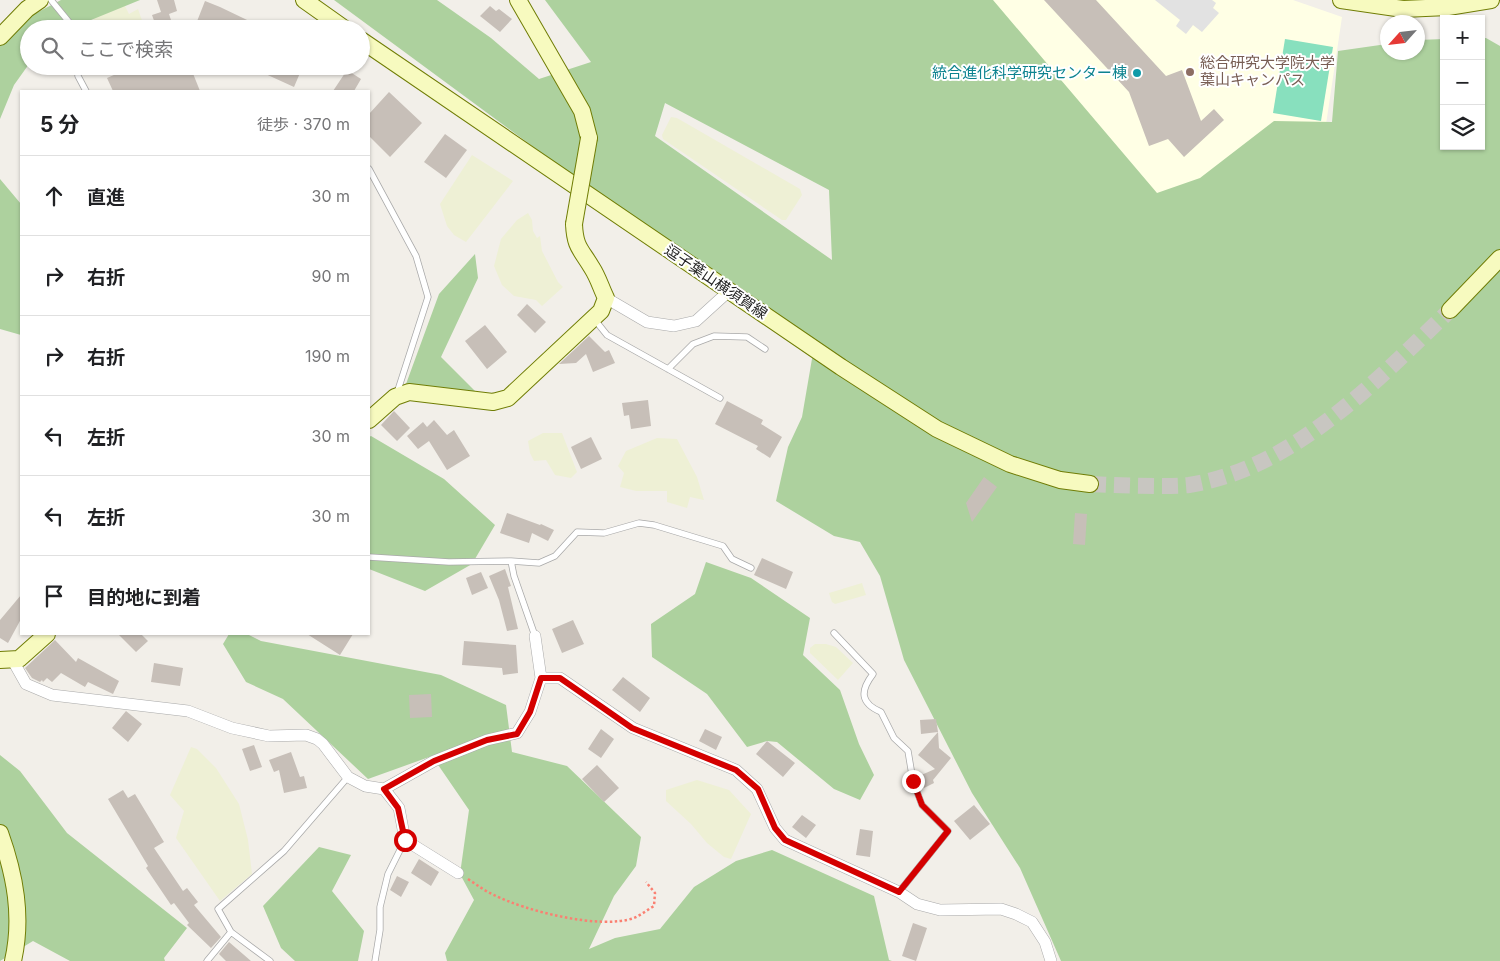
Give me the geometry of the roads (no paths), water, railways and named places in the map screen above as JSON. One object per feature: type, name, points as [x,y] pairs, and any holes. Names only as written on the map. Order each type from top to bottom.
[{"type":"main road","points":[[0,37],[27,9],[40,0]]},
{"type":"main road","points":[[304,0],[333,20]]},
{"type":"main road","points":[[370,419],[395,397],[409,392],[493,402],[508,398],[601,311],[606,298],[594,270],[574,239],[574,224],[589,138],[582,111],[518,0]]},
{"type":"main road","points":[[1341,0],[1402,9],[1448,7],[1491,0]]},
{"type":"main road","name":"逗子葉山横須賀線","points":[[370,46],[841,367],[938,429],[1010,464],[1060,480],[1090,484]]},
{"type":"main road","points":[[1450,310],[1500,258]]},
{"type":"main road","points":[[6,659],[19,659],[46,635]]},
{"type":"main road","points":[[0,832],[11,863],[18,906],[18,941],[13,961]]},
{"type":"street","points":[[606,298],[647,322],[674,326],[696,321],[729,291]]},
{"type":"street","points":[[6,659],[26,684],[52,695],[188,711],[232,728],[269,736],[306,735],[317,739],[323,744],[348,777],[365,786],[384,789],[434,761],[487,740],[517,734],[530,712],[541,678],[535,636]]},
{"type":"street","points":[[541,678],[560,678],[632,728],[736,770],[758,789],[775,828],[785,840],[899,892],[917,904],[940,910],[1001,909],[1032,922],[1045,942],[1050,961]]},
{"type":"street","points":[[384,789],[398,808],[405,840],[458,873]]},
{"type":"lane","points":[[51,0],[67,20]]},
{"type":"lane","points":[[78,75],[85,90]]},
{"type":"lane","points":[[370,171],[416,256],[428,297],[395,397]]},
{"type":"lane","points":[[594,318],[607,335],[720,398]]},
{"type":"lane","points":[[668,369],[694,344],[714,336],[747,337],[765,349]]},
{"type":"lane","points":[[370,558],[449,562],[511,561],[539,563],[555,556],[577,532],[604,533],[639,523],[654,525],[723,546],[732,559],[751,568]]},
{"type":"lane","points":[[511,561],[514,576],[535,636]]},
{"type":"lane","points":[[834,633],[873,674],[865,685],[864,698],[871,707],[881,712],[894,738],[908,751],[913,781],[922,805],[948,831],[899,892]]},
{"type":"lane","points":[[270,961],[231,932],[218,909],[284,851],[348,777]]},
{"type":"lane","points":[[375,961],[380,930],[380,907],[388,874],[405,840]]},
{"type":"lane","points":[[207,961],[231,932]]},
{"type":"tunnel","points":[[1090,484],[1189,485],[1228,476],[1264,460],[1299,441],[1331,418],[1393,365],[1450,310]]},
{"type":"place","name":"総合研究大学院大学 葉山キャンパス","points":[[1190,72]]},
{"type":"place","name":"統合進化科学研究センター棟","points":[[1137,73]]}]
